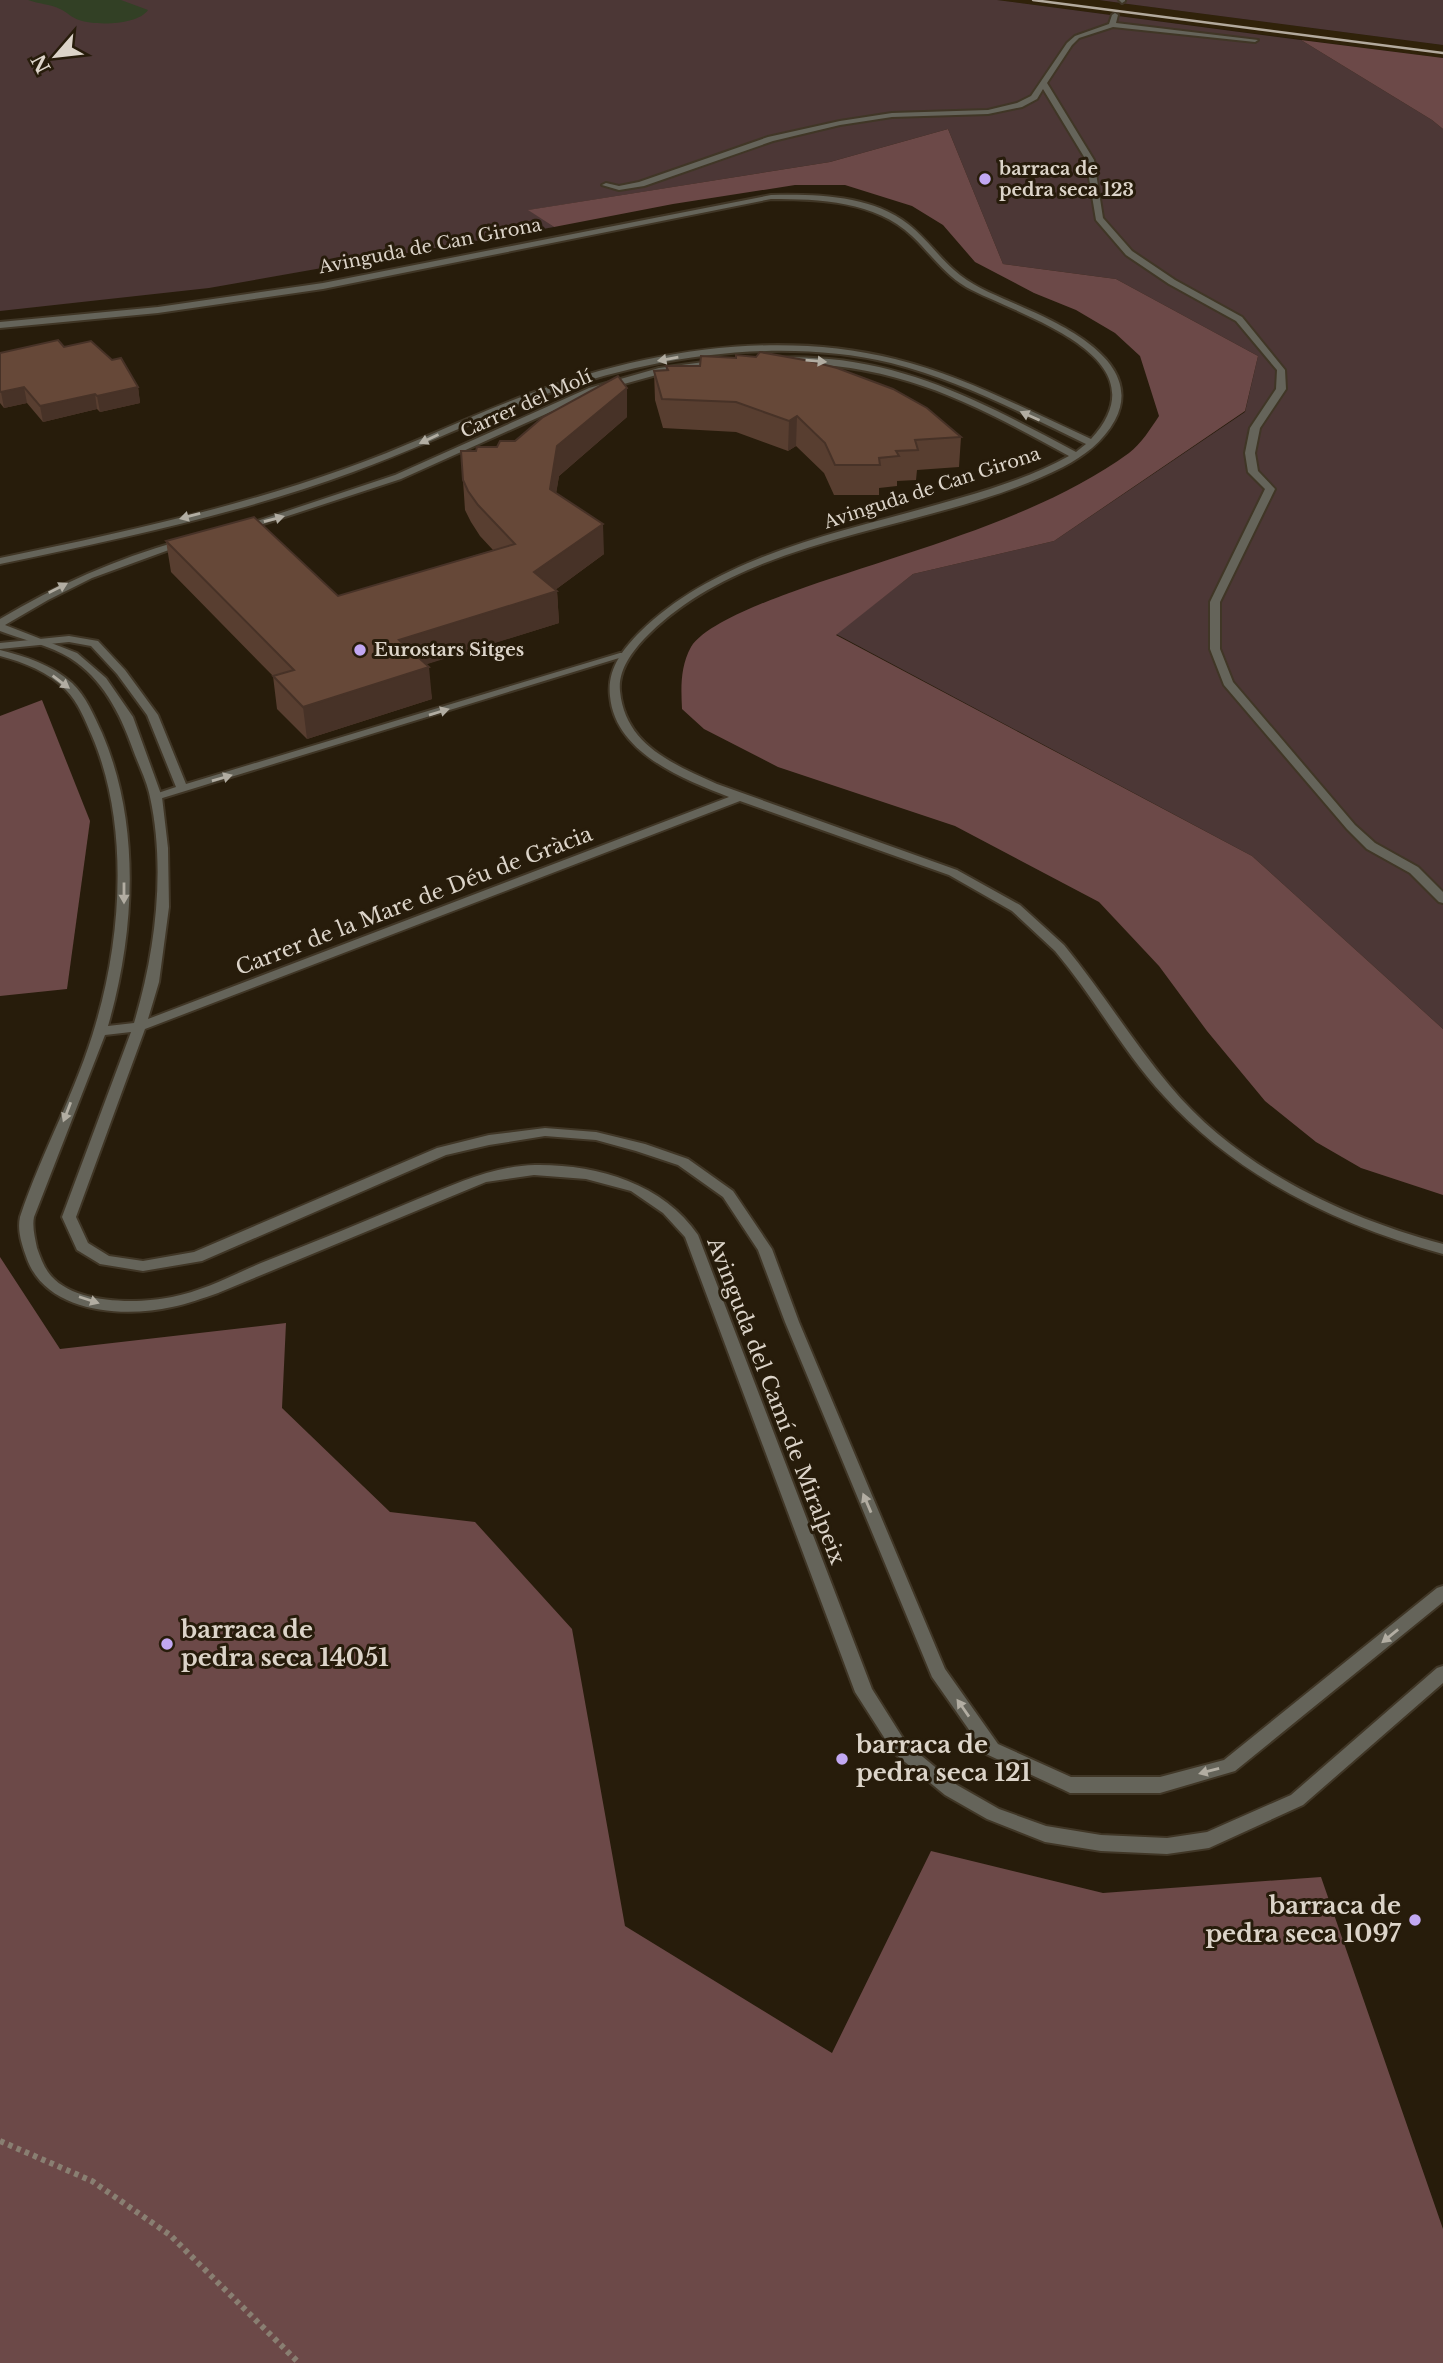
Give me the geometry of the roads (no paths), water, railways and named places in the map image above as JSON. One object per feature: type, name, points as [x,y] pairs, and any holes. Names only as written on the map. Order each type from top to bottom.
[{"type":"street","points":[[1112,25],[1115,15]]},
{"type":"street","points":[[606,185],[619,188],[641,184],[771,139],[840,123],[892,116],[988,112],[1019,105],[1034,97],[1069,44],[1077,37],[1112,25],[1255,40]]},
{"type":"street","points":[[1044,84],[1090,160],[1099,218],[1129,253],[1172,282],[1239,319],[1282,370],[1281,389],[1255,428],[1250,453],[1253,472],[1270,489],[1215,602],[1214,649],[1228,683],[1351,827],[1371,846],[1414,870],[1443,899]]},
{"type":"street","name":"Avinguda de Can Girona","points":[[0,325],[158,310],[296,290],[749,200],[782,197],[830,199],[864,205],[899,220],[909,227],[941,263],[970,285],[1056,326],[1086,345],[1105,365],[1115,381],[1116,404],[1112,416],[1093,443],[1077,456],[1018,483],[789,552],[706,587],[651,627],[624,655],[614,681],[613,694],[617,713],[629,732],[671,766],[739,797],[949,870],[1018,910],[1071,961],[1138,1056],[1199,1126],[1247,1163],[1306,1197],[1364,1223],[1443,1249]]},
{"type":"street","name":"Carrer del Molí","points":[[0,561],[177,519],[327,478],[402,451],[495,410],[554,388],[624,368],[673,358],[739,351],[803,350],[862,355],[936,374],[1093,443]]},
{"type":"street","name":"Carrer del Molí","points":[[229,531],[283,517],[398,477],[592,390],[659,372],[739,361],[811,360],[892,372],[932,385],[1077,456]]},
{"type":"street","points":[[0,625],[42,597],[97,570],[135,556],[193,541]]},
{"type":"street","name":"Avinguda del Camí de Miralpeix","points":[[0,625],[73,655],[89,667],[116,697],[141,750],[156,797],[162,848],[163,907],[153,982],[69,1217],[82,1246],[105,1260],[143,1266],[197,1257],[442,1151],[489,1140],[545,1132],[596,1136],[640,1147],[683,1163],[728,1194],[765,1249],[792,1322],[938,1672],[992,1749],[1070,1785],[1160,1785],[1229,1766],[1443,1593]]},
{"type":"street","points":[[0,646],[85,640],[94,643],[135,688],[152,715],[183,790]]},
{"type":"street","name":"Avinguda del Camí de Miralpeix","points":[[0,653],[34,664],[67,685],[83,705],[112,777],[120,815],[124,860],[124,906],[117,956],[100,1031],[26,1224],[35,1259],[44,1278],[68,1294],[100,1304],[132,1306],[172,1302],[213,1289],[483,1178],[534,1170],[586,1174],[636,1188],[668,1210],[691,1235],[864,1692],[900,1748],[951,1790],[993,1814],[1045,1834],[1101,1843],[1167,1846],[1209,1840],[1297,1800],[1443,1673]]},
{"type":"street","points":[[156,797],[624,655]]},
{"type":"street","name":"Carrer de la Mare de Déu de Gràcia","points":[[100,1031],[139,1027],[739,797]]},
{"type":"railway","points":[[1033,0],[1443,53]]},
{"type":"place","name":"barraca de pedra seca 123","points":[[985,179]]},
{"type":"place","name":"Eurostars Sitges","points":[[360,650]]},
{"type":"place","name":"barraca de pedra seca 14051","points":[[167,1644]]},
{"type":"place","name":"barraca de pedra seca 121","points":[[842,1759]]},
{"type":"place","name":"barraca de pedra seca 1097","points":[[1415,1920]]}]
